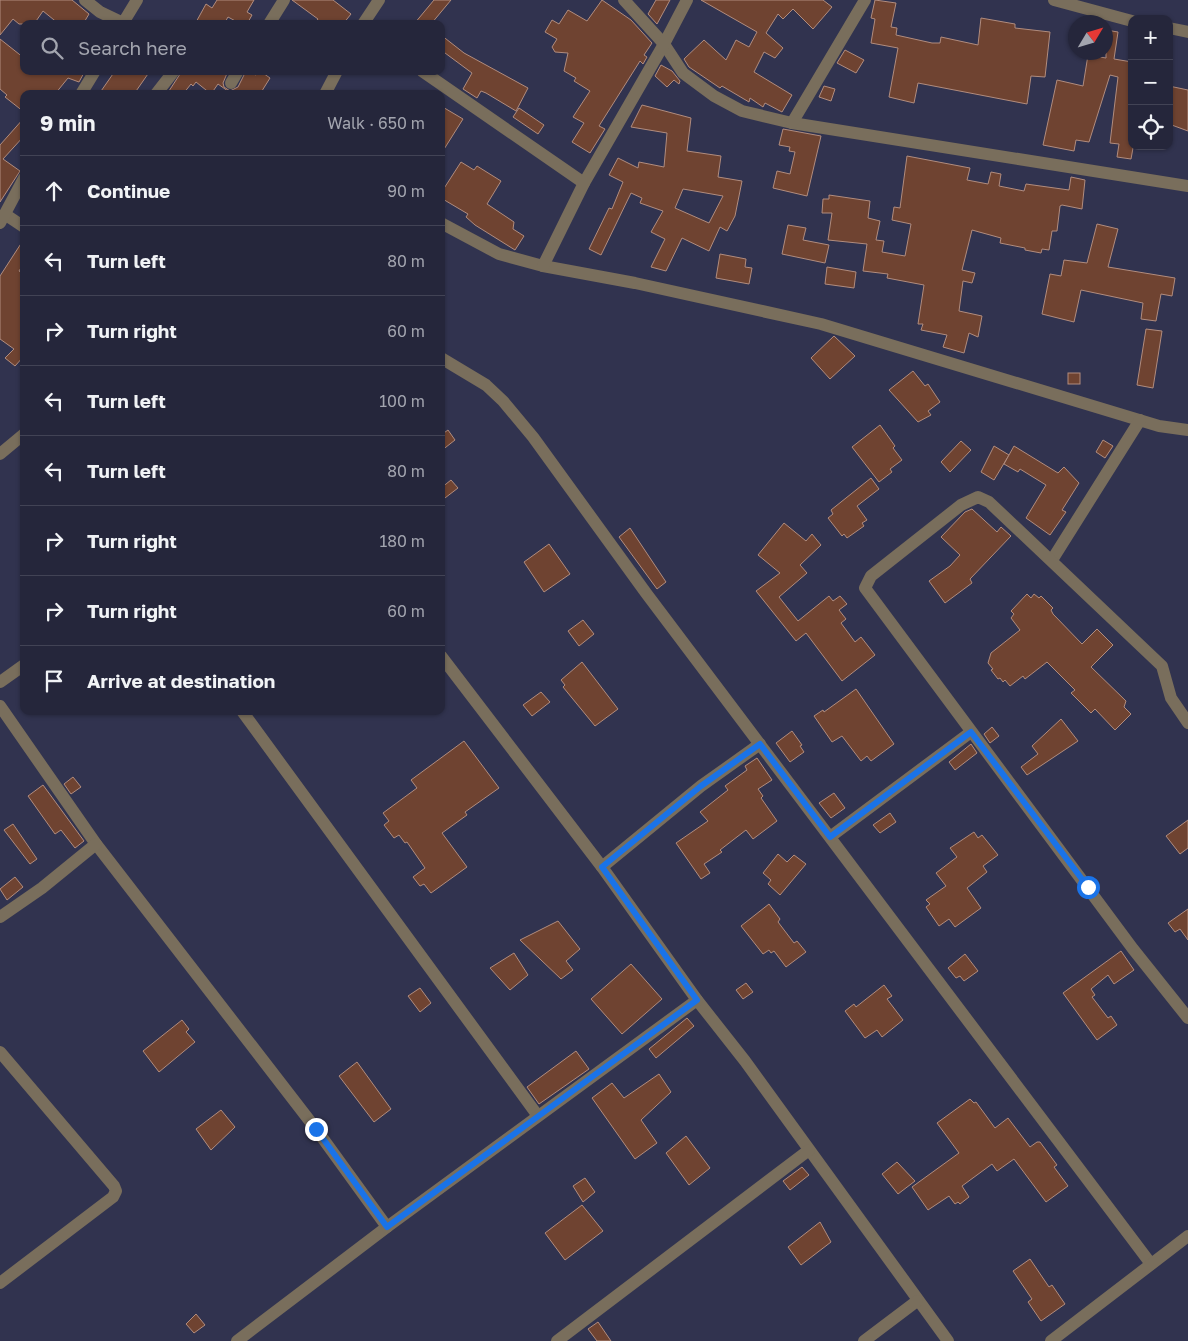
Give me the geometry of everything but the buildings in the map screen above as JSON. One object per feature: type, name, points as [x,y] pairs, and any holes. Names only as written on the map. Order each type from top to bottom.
[{"type":"street","points":[[85,0],[100,12],[117,20]]},
{"type":"street","points":[[125,20],[136,0]]},
{"type":"street","points":[[272,20],[284,0]]},
{"type":"street","points":[[366,20],[379,0]]},
{"type":"street","points":[[624,0],[664,44],[683,73],[714,96],[742,111],[792,123],[1188,186]]},
{"type":"street","points":[[544,266],[584,183],[664,44],[687,0]]},
{"type":"street","points":[[792,123],[865,0]]},
{"type":"street","points":[[1054,0],[1128,20]]},
{"type":"street","points":[[1173,29],[1188,32]]},
{"type":"street","points":[[83,90],[93,75]]},
{"type":"street","points":[[159,90],[171,75]]},
{"type":"street","points":[[231,83],[236,75]]},
{"type":"street","points":[[326,90],[335,75]]},
{"type":"street","points":[[428,75],[584,183]]},
{"type":"street","points":[[20,186],[3,219],[20,225]]},
{"type":"street","points":[[445,225],[499,254],[544,266],[635,283],[821,324],[1159,426],[1188,430]]},
{"type":"street","points":[[445,360],[486,385],[503,401],[533,437],[646,593],[1151,1264]]},
{"type":"street","points":[[1052,560],[1140,420]]},
{"type":"street","points":[[0,454],[20,437]]},
{"type":"street","points":[[1188,723],[1171,698],[1162,666],[1052,560],[988,502],[978,497],[961,505],[871,576],[865,588],[1133,949],[1188,1018]]},
{"type":"street","points":[[445,661],[602,867],[697,1000],[745,1061],[917,1301],[948,1341]]},
{"type":"street","points":[[0,682],[20,668]]},
{"type":"street","points":[[0,706],[96,844],[316,1129],[387,1227]]},
{"type":"street","points":[[245,715],[538,1116]]},
{"type":"street","points":[[830,837],[971,732]]},
{"type":"street","points":[[602,867],[701,786],[760,744]]},
{"type":"street","points":[[0,917],[42,888],[96,844]]},
{"type":"street","points":[[237,1341],[387,1227],[697,1000]]},
{"type":"street","points":[[0,1052],[114,1186],[116,1191],[113,1197],[0,1283]]},
{"type":"street","points":[[557,1341],[810,1150]]},
{"type":"street","points":[[1051,1341],[1188,1236]]},
{"type":"street","points":[[864,1341],[917,1301]]},
{"type":"route","points":[[316,1129],[387,1227],[697,1000],[602,867],[701,786],[760,744],[830,837],[971,732],[1088,887]]}]
